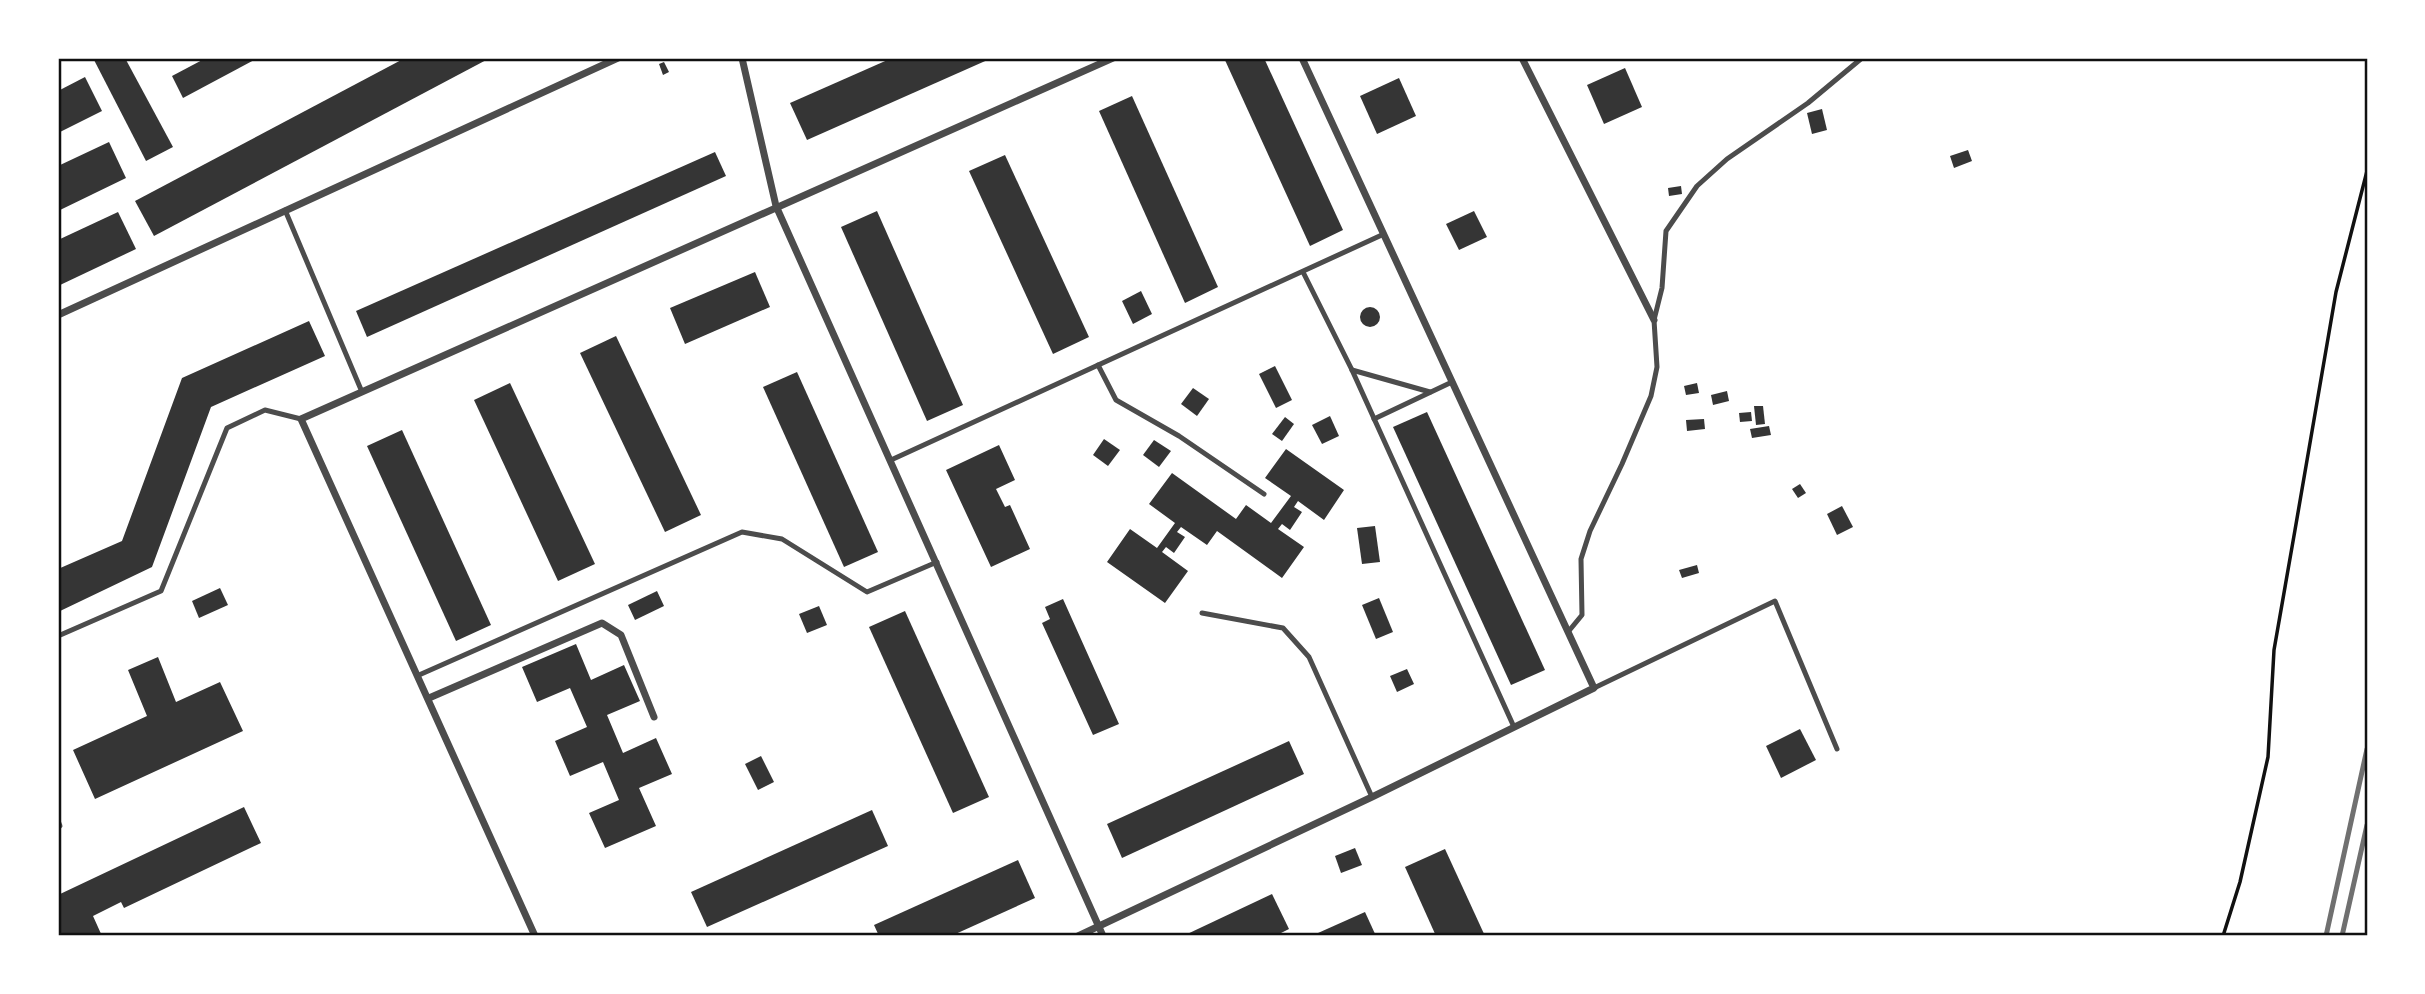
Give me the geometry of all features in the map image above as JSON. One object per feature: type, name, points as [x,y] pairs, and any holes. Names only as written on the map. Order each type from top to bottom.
[{"type":"street","points":[[58,316],[618,58]]},
{"type":"street","points":[[742,58],[776,206],[1103,936]]},
{"type":"street","points":[[535,936],[301,419],[1113,58]]},
{"type":"street","points":[[1078,936],[1594,688],[1302,58]]},
{"type":"street","points":[[1522,58],[1654,320]]},
{"type":"street","points":[[429,698],[602,622],[621,635],[654,717]]},
{"type":"lane","points":[[1568,632],[1582,615],[1581,559],[1590,531],[1651,396],[1657,367],[1654,320],[1662,288],[1666,230],[1698,186],[1727,159],[1808,103],[1862,58]]},
{"type":"lane","points":[[285,210],[362,392]]},
{"type":"lane","points":[[891,460],[1384,234]]},
{"type":"lane","points":[[1303,272],[1352,370],[1514,727]]},
{"type":"lane","points":[[1098,365],[1116,400],[1179,436],[1264,494]]},
{"type":"lane","points":[[1352,370],[1430,392]]},
{"type":"lane","points":[[1374,419],[1452,382]]},
{"type":"lane","points":[[58,636],[161,591],[227,428],[265,410],[301,419]]},
{"type":"lane","points":[[419,676],[742,532],[782,539],[867,592],[937,562]]},
{"type":"lane","points":[[1594,688],[1775,601],[1837,749]]},
{"type":"lane","points":[[1202,613],[1283,628],[1309,657],[1372,797]]},
{"type":"lane","points":[[58,821],[58,827]]},
{"type":"path","points":[[2223,936],[2240,882],[2267,757],[2274,650],[2336,292],[2367,171]]},
{"type":"building","points":[[93,58],[125,58],[173,147],[146,161]]},
{"type":"building","points":[[206,58],[258,58],[183,98],[172,76]]},
{"type":"building","points":[[405,58],[490,58],[154,236],[135,201]]},
{"type":"building","points":[[892,58],[992,58],[807,140],[790,103]]},
{"type":"building","points":[[1224,58],[1264,58],[1343,230],[1310,246]]},
{"type":"building","points":[[664,62],[669,72],[663,75],[659,64]]},
{"type":"building","points":[[1625,68],[1642,107],[1604,124],[1587,85]]},
{"type":"building","points":[[85,77],[102,111],[58,133],[58,91]]},
{"type":"building","points":[[1399,78],[1416,116],[1377,134],[1360,96]]},
{"type":"building","points":[[1132,96],[1218,287],[1185,303],[1099,111]]},
{"type":"building","points":[[1822,109],[1827,130],[1812,134],[1807,113]]},
{"type":"building","points":[[109,142],[126,178],[58,211],[58,166]]},
{"type":"building","points":[[1968,150],[1972,161],[1954,168],[1950,156]]},
{"type":"building","points":[[715,152],[726,176],[367,337],[356,311]]},
{"type":"building","points":[[1005,155],[1089,337],[1053,354],[969,171]]},
{"type":"building","points":[[1681,186],[1682,194],[1669,196],[1668,188]]},
{"type":"building","points":[[877,211],[963,405],[927,421],[841,227]]},
{"type":"building","points":[[1474,211],[1487,237],[1459,250],[1446,224]]},
{"type":"building","points":[[118,212],[136,249],[58,286],[58,240]]},
{"type":"building","points":[[755,272],[770,307],[685,344],[670,308]]},
{"type":"building","points":[[1141,291],[1152,314],[1133,324],[1122,301]]},
{"type":"building","points":[[1370,307],[1377,310],[1380,317],[1377,324],[1370,327],[1363,324],[1360,317],[1363,310]]},
{"type":"building","points":[[309,321],[325,356],[211,407],[152,567],[58,612],[58,569],[122,541],[182,378]]},
{"type":"building","points":[[616,336],[701,515],[665,532],[580,353]]},
{"type":"building","points":[[1275,366],[1292,400],[1276,408],[1259,374]]},
{"type":"building","points":[[797,372],[878,552],[844,567],[763,387]]},
{"type":"building","points":[[510,383],[595,564],[558,581],[474,400]]},
{"type":"building","points":[[1697,383],[1699,393],[1686,395],[1684,386]]},
{"type":"building","points":[[1193,388],[1209,399],[1197,416],[1181,404]]},
{"type":"building","points":[[1727,391],[1729,401],[1713,405],[1711,395]]},
{"type":"building","points":[[1754,406],[1763,406],[1765,424],[1756,425]]},
{"type":"building","points":[[1427,412],[1545,670],[1511,685],[1393,427]]},
{"type":"building","points":[[1751,412],[1752,421],[1740,422],[1739,413]]},
{"type":"building","points":[[1330,416],[1339,436],[1322,444],[1312,425]]},
{"type":"building","points":[[1285,417],[1294,424],[1282,441],[1272,434]]},
{"type":"building","points":[[1704,419],[1705,429],[1687,431],[1686,420]]},
{"type":"building","points":[[1769,426],[1771,435],[1752,438],[1750,429]]},
{"type":"building","points":[[402,430],[491,625],[456,641],[367,446]]},
{"type":"building","points":[[1104,439],[1120,450],[1108,466],[1093,455]]},
{"type":"building","points":[[1154,440],[1171,451],[1159,467],[1143,455]]},
{"type":"building","points":[[999,445],[1015,480],[996,489],[1005,507],[1010,505],[1030,549],[991,567],[946,470]]},
{"type":"building","points":[[1286,449],[1344,490],[1324,520],[1298,501],[1294,507],[1302,512],[1290,530],[1282,524],[1278,529],[1304,547],[1282,578],[1217,531],[1207,545],[1181,527],[1177,532],[1185,537],[1174,553],[1166,547],[1162,552],[1188,571],[1165,603],[1107,562],[1130,529],[1157,548],[1175,523],[1149,504],[1172,473],[1236,519],[1246,505],[1271,523],[1291,496],[1265,478]]},
{"type":"building","points":[[1800,484],[1806,493],[1798,498],[1792,489]]},
{"type":"building","points":[[1842,506],[1853,527],[1837,535],[1827,514]]},
{"type":"building","points":[[1375,526],[1380,562],[1362,564],[1357,528]]},
{"type":"building","points":[[1697,565],[1699,573],[1682,578],[1679,570]]},
{"type":"building","points":[[220,588],[228,605],[199,618],[192,601]]},
{"type":"building","points":[[657,591],[664,606],[635,620],[628,605]]},
{"type":"building","points":[[1379,598],[1393,632],[1376,639],[1362,605]]},
{"type":"building","points":[[1063,599],[1119,724],[1093,735],[1042,623],[1050,619],[1045,607]]},
{"type":"building","points":[[819,606],[827,625],[807,633],[799,614]]},
{"type":"building","points":[[905,611],[989,797],[953,813],[869,627]]},
{"type":"building","points":[[576,644],[591,680],[624,665],[640,701],[607,715],[623,753],[656,738],[672,774],[639,788],[656,826],[605,848],[589,813],[619,800],[603,762],[570,776],[555,741],[587,727],[570,688],[537,702],[522,667]]},
{"type":"building","points":[[158,657],[176,702],[220,682],[243,731],[95,799],[73,750],[147,716],[128,670]]},
{"type":"building","points":[[1407,669],[1414,684],[1397,692],[1390,676]]},
{"type":"building","points":[[1800,729],[1816,760],[1781,778],[1766,746]]},
{"type":"building","points":[[1289,741],[1304,774],[1122,858],[1107,824]]},
{"type":"building","points":[[761,756],[774,782],[758,790],[745,764]]},
{"type":"building","points":[[244,807],[261,843],[124,908],[121,902],[93,916],[102,936],[58,936],[58,895]]},
{"type":"building","points":[[872,810],[888,846],[707,927],[691,892]]},
{"type":"building","points":[[1355,848],[1362,865],[1341,873],[1335,856]]},
{"type":"building","points":[[1445,849],[1485,936],[1436,936],[1405,867]]},
{"type":"building","points":[[1018,860],[1035,898],[951,936],[879,936],[874,925]]},
{"type":"building","points":[[1272,894],[1289,929],[1275,936],[1183,936]]},
{"type":"building","points":[[1365,912],[1376,936],[1320,936],[1318,933]]},
{"type":"railway","points":[[2326,936],[2367,749]]},
{"type":"railway","points":[[2342,936],[2367,825]]}]
